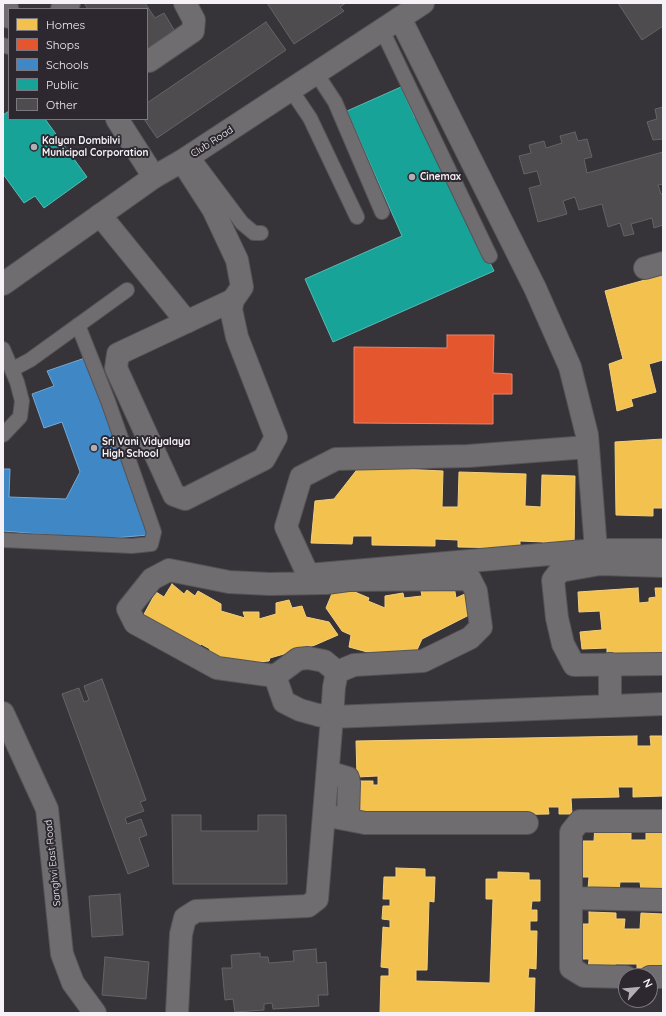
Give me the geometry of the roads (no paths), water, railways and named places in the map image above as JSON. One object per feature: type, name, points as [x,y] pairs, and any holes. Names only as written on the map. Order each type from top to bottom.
[{"type":"street","points":[[149,61],[193,31],[194,20],[184,3]]},
{"type":"street","name":"Club Road","points":[[4,279],[154,177],[187,158],[423,3]]},
{"type":"street","points":[[391,24],[535,288],[570,367],[588,447],[596,550]]},
{"type":"street","points":[[118,120],[154,177]]},
{"type":"street","points":[[187,158],[237,260],[242,287],[233,300],[231,309],[237,337],[276,437],[264,459],[185,498],[174,495],[116,368],[118,354],[233,300]]},
{"type":"street","points":[[100,215],[187,322]]},
{"type":"street","points":[[588,447],[468,456],[336,460],[301,477],[286,527],[308,575],[596,550],[663,550]]},
{"type":"street","points":[[663,566],[600,564],[560,571],[553,580],[557,618],[563,644],[574,665],[663,664]]},
{"type":"street","points":[[169,570],[229,582],[270,584],[326,583],[348,580],[470,579],[476,591],[481,627],[470,638],[423,661],[354,665],[337,672],[324,661],[308,658],[298,659],[275,676],[217,668],[135,623],[128,609],[152,579],[169,570]]},
{"type":"street","points":[[610,664],[610,706]]},
{"type":"street","points":[[177,1013],[181,934],[184,918],[196,910],[308,906],[317,899],[334,687],[337,672]]},
{"type":"street","points":[[275,676],[284,702],[300,710],[332,717],[663,704]]},
{"type":"street","name":"Sanghvi East Road","points":[[3,713],[47,809],[62,954],[73,983],[95,1013]]},
{"type":"street","points":[[328,772],[348,778],[348,819]]},
{"type":"street","points":[[324,815],[365,823],[527,823]]},
{"type":"street","points":[[618,977],[584,976],[571,968],[571,832],[580,821],[663,821]]},
{"type":"street","points":[[571,898],[663,900]]},
{"type":"lane","points":[[391,24],[490,256]]},
{"type":"lane","points":[[316,73],[335,102],[382,212]]},
{"type":"lane","points":[[291,90],[310,118],[357,217]]},
{"type":"lane","points":[[187,158],[242,223],[254,233],[261,233]]},
{"type":"lane","points":[[13,369],[30,360],[127,290]]},
{"type":"lane","points":[[3,540],[132,546],[151,544],[154,532],[108,401],[78,325]]},
{"type":"lane","points":[[3,349],[13,369],[22,401],[20,417],[3,435]]},
{"type":"place","name":"Kalyan Dombilvi Municipal Corporation","points":[[34,147]]},
{"type":"place","name":"Cinemax","points":[[412,177]]},
{"type":"place","name":"Sri Vani Vidyalaya High School","points":[[94,448]]}]
